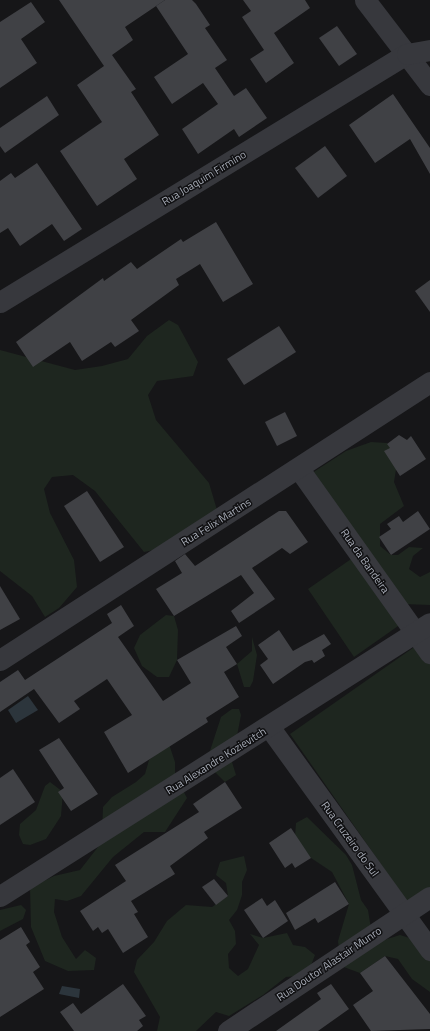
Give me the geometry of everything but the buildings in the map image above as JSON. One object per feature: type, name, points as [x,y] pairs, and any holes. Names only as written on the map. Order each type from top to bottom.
[{"type":"street","points":[[365,0],[408,54],[430,85]]},
{"type":"street","points":[[408,54],[430,50]]},
{"type":"street","name":"Rua Joaquim Firmino","points":[[0,302],[408,54]]},
{"type":"street","name":"Rua Felix Martins","points":[[0,660],[299,469],[430,382]]},
{"type":"street","name":"Rua da Bandeira","points":[[299,469],[423,628],[430,653]]},
{"type":"street","name":"Rua Alexandre Kozievitch","points":[[0,896],[270,728],[423,628]]},
{"type":"street","name":"Rua Cruzeiro do Sul","points":[[270,728],[430,950]]},
{"type":"street","name":"Rua Doutor Alastair Munro","points":[[228,1031],[430,897]]},
{"type":"shaded area","points":[[169,320],[178,325],[198,362],[193,376],[157,381],[148,395],[156,420],[209,483],[217,510],[164,548],[144,552],[95,491],[73,475],[52,477],[44,489],[50,513],[74,560],[77,587],[59,608],[45,617],[32,596],[0,571],[0,350],[75,370],[102,366],[128,359],[147,336]]},
{"type":"shaded area","points":[[371,442],[387,443],[398,457],[394,482],[404,506],[380,524],[380,546],[391,555],[398,555],[409,547],[423,548],[413,556],[409,569],[420,577],[430,572],[430,605],[403,604],[312,473],[346,451]]},
{"type":"shaded area","points":[[354,557],[401,624],[354,657],[308,589]]},
{"type":"shaded area","points":[[166,615],[174,616],[178,630],[177,660],[169,677],[157,677],[142,666],[134,648],[140,635]]},
{"type":"shaded area","points":[[252,637],[257,655],[253,681],[250,687],[244,687],[237,664],[252,651]]},
{"type":"shaded area","points":[[420,643],[430,658],[430,888],[408,903],[290,734]]},
{"type":"shaded area","points":[[28,696],[38,710],[16,723],[8,710]]},
{"type":"shaded area","points":[[232,709],[239,709],[241,715],[232,762],[236,775],[225,782],[213,770],[208,757],[221,717]]},
{"type":"shaded area","points":[[169,744],[175,762],[175,775],[187,798],[165,832],[144,832],[113,857],[81,896],[67,901],[55,899],[54,912],[62,937],[76,959],[85,950],[96,958],[94,970],[68,971],[45,961],[31,927],[30,888],[54,876],[80,870],[98,847],[102,835],[103,807],[112,797],[136,782],[145,774],[149,760]]},
{"type":"shaded area","points":[[50,782],[63,792],[61,816],[46,839],[30,845],[23,844],[19,835],[20,824],[36,810],[45,786]]},
{"type":"shaded area","points":[[307,817],[346,855],[352,865],[361,900],[368,910],[372,935],[384,940],[400,935],[413,939],[422,948],[430,961],[430,992],[412,979],[398,959],[385,956],[360,973],[341,966],[338,941],[349,904],[332,872],[311,858],[295,836],[296,823]]},
{"type":"shaded area","points":[[244,856],[247,870],[242,882],[242,895],[237,910],[229,920],[235,931],[236,944],[228,954],[229,968],[238,976],[248,969],[259,945],[250,934],[263,938],[287,933],[293,945],[305,947],[315,955],[310,968],[299,976],[286,977],[263,995],[229,1016],[216,1012],[196,1031],[157,1031],[160,1017],[134,972],[137,960],[154,942],[167,921],[186,905],[212,907],[228,896],[226,883],[216,875],[220,862]]},
{"type":"shaded area","points":[[21,905],[26,910],[23,919],[0,931],[0,910]]},
{"type":"shaded area","points":[[62,986],[80,989],[79,998],[59,994]]}]
